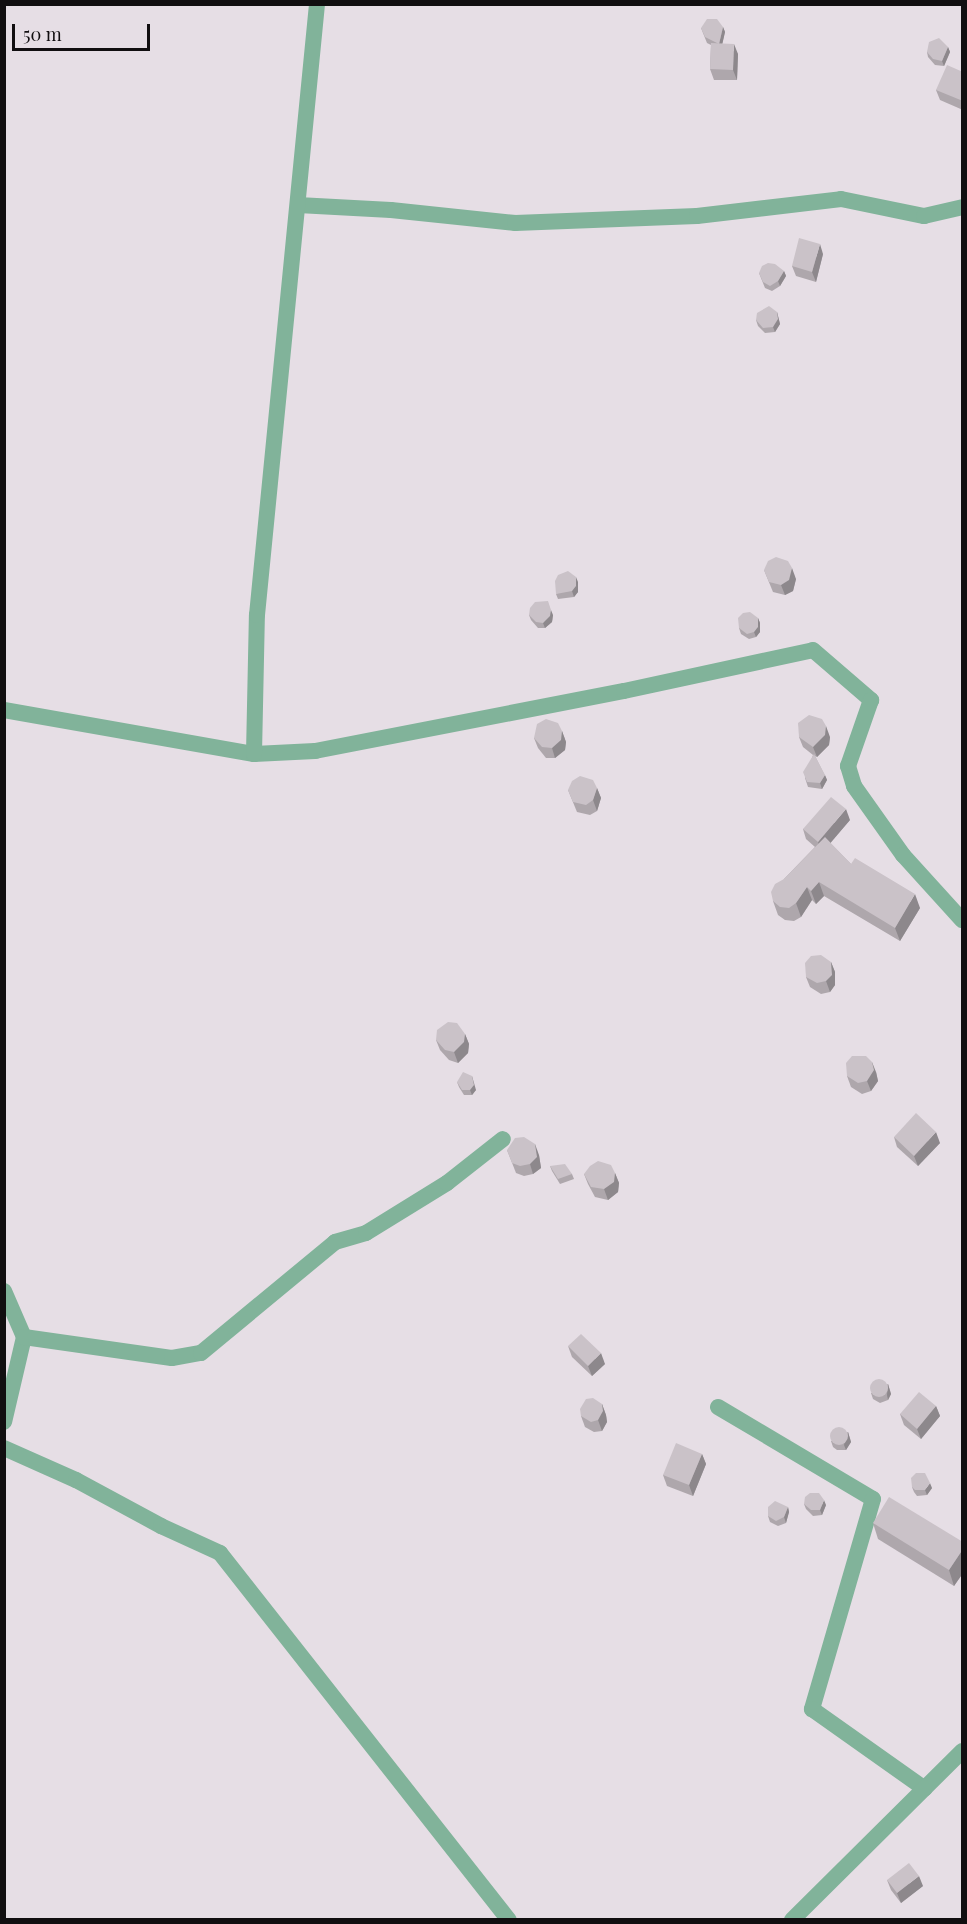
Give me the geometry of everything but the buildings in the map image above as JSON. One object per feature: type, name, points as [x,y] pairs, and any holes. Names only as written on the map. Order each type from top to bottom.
[{"type":"street","points":[[254,754],[257,615],[317,4]]},
{"type":"street","points":[[298,205],[392,210],[515,223],[697,216],[841,199],[924,216],[963,207]]},
{"type":"street","points":[[4,710],[254,754],[315,751],[624,691],[813,650],[871,700],[849,766],[854,786],[903,855],[963,920]]},
{"type":"street","points":[[24,1337],[172,1358],[201,1353],[335,1242],[366,1233],[447,1183],[503,1139]]},
{"type":"street","points":[[4,1291],[24,1337],[4,1422]]},
{"type":"street","points":[[718,1407],[873,1499],[812,1709],[924,1789]]},
{"type":"street","points":[[4,1449],[76,1480],[161,1526],[220,1553],[509,1920]]},
{"type":"street","points":[[792,1920],[963,1751]]}]
